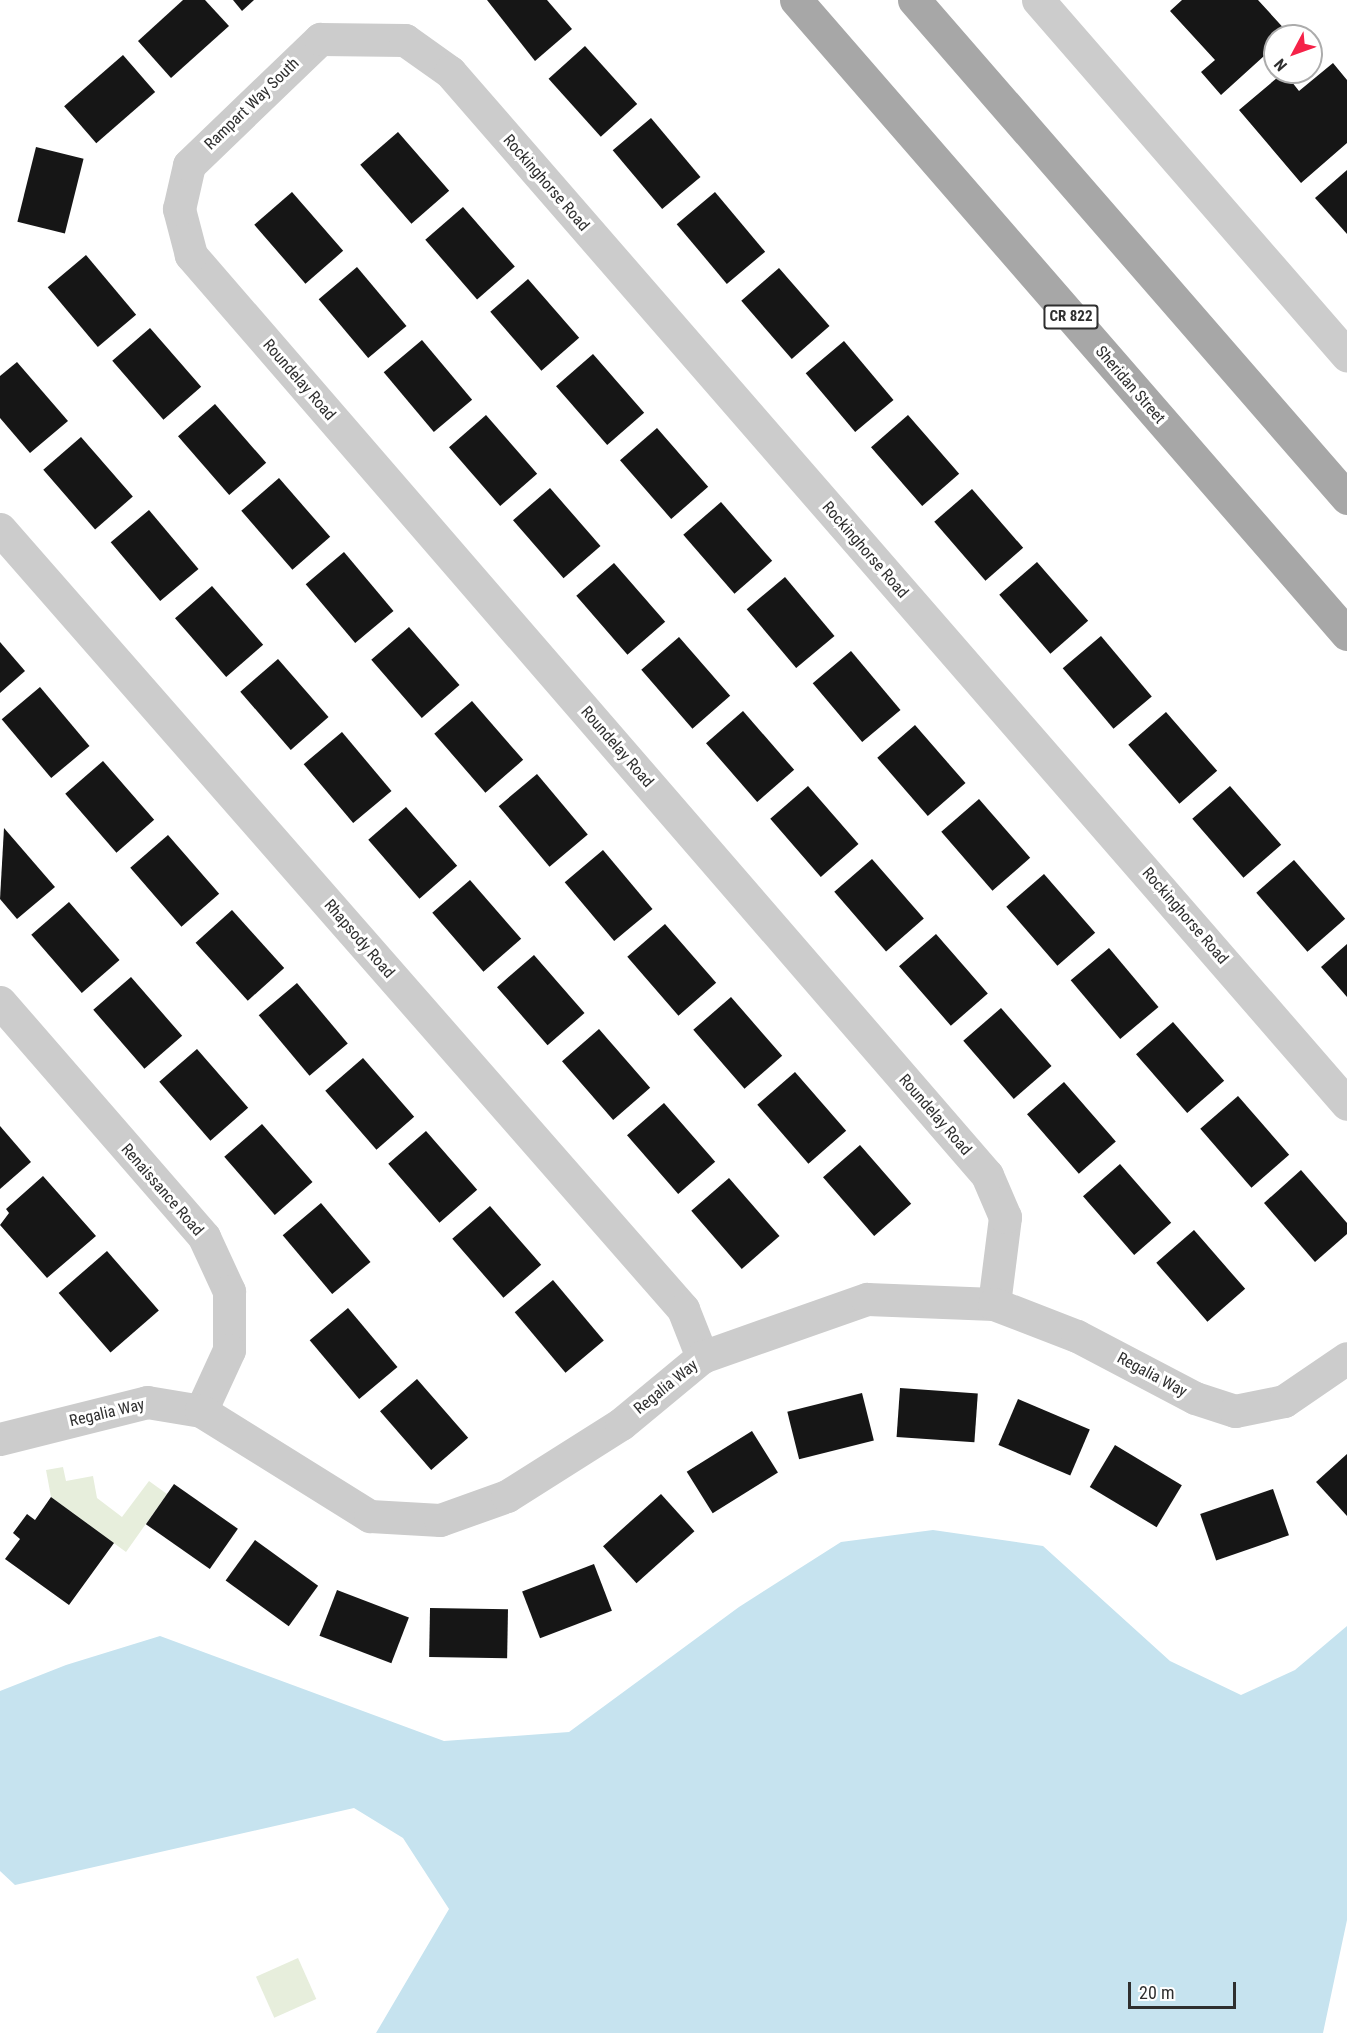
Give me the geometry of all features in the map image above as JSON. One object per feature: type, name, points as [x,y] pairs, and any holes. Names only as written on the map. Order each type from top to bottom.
[{"type":"main road","name":"Sheridan Street","points":[[796,0],[1347,634]]},
{"type":"main road","points":[[914,0],[1347,498]]},
{"type":"street","points":[[1038,0],[1347,356]]},
{"type":"street","name":"Rampart Way South","points":[[179,209],[189,165],[320,39],[359,36]]},
{"type":"street","name":"Rockinghorse Road","points":[[359,36],[405,40],[450,72],[1347,1104]]},
{"type":"street","name":"Roundelay Road","points":[[179,209],[191,255],[987,1175],[1005,1217],[994,1304]]},
{"type":"street","name":"Rhapsody Road","points":[[0,529],[683,1309],[702,1358]]},
{"type":"street","name":"Renaissance Road","points":[[0,1002],[204,1237],[229,1291],[228,1350],[201,1411]]},
{"type":"street","name":"Regalia Way","points":[[0,1438],[147,1402],[201,1411],[370,1516],[440,1520],[507,1496],[621,1424],[702,1358],[867,1299],[994,1304],[1077,1336],[1195,1398],[1235,1411],[1284,1401],[1347,1358]]},
{"type":"green space","points":[[63,1467],[66,1481],[93,1476],[97,1498],[122,1517],[149,1481],[167,1494],[126,1552],[51,1497],[46,1470]]},
{"type":"green space","points":[[298,1958],[316,1999],[274,2018],[256,1977]]},
{"type":"water","points":[[933,1530],[1043,1546],[1170,1661],[1241,1695],[1295,1670],[1347,1626],[1347,1920],[1323,2033],[376,2033],[449,1909],[403,1838],[354,1808],[15,1885],[0,1871],[0,1691],[66,1665],[160,1636],[444,1741],[569,1732],[739,1607],[841,1542]]},
{"type":"building","points":[[183,0],[205,0],[229,26],[171,78],[138,41]]},
{"type":"building","points":[[233,0],[254,0],[242,11]]},
{"type":"building","points":[[487,0],[547,0],[572,29],[535,61]]},
{"type":"building","points":[[1182,0],[1258,0],[1280,24],[1263,24],[1263,57],[1221,95],[1201,72],[1215,60],[1170,11]]},
{"type":"building","points":[[585,46],[637,104],[601,137],[549,79]]},
{"type":"building","points":[[123,55],[155,92],[96,143],[64,106]]},
{"type":"building","points":[[1333,63],[1347,80],[1347,143],[1301,183],[1239,110],[1270,84],[1293,84],[1299,91],[1308,84],[1323,84],[1323,71]]},
{"type":"building","points":[[651,118],[700,177],[662,209],[613,150]]},
{"type":"building","points":[[398,132],[449,191],[411,224],[360,165]]},
{"type":"building","points":[[36,147],[84,159],[65,234],[17,222]]},
{"type":"building","points":[[1347,170],[1347,234],[1315,198]]},
{"type":"building","points":[[292,192],[343,251],[305,284],[254,225]]},
{"type":"building","points":[[715,192],[765,252],[727,284],[677,224]]},
{"type":"building","points":[[463,207],[515,267],[477,299],[425,240]]},
{"type":"building","points":[[86,255],[136,315],[98,347],[48,287]]},
{"type":"building","points":[[357,267],[406,326],[368,358],[319,299]]},
{"type":"building","points":[[779,268],[830,326],[792,359],[741,301]]},
{"type":"building","points":[[528,279],[579,338],[541,371],[490,312]]},
{"type":"building","points":[[150,328],[201,387],[163,420],[112,361]]},
{"type":"building","points":[[422,340],[472,400],[434,432],[384,372]]},
{"type":"building","points":[[844,341],[893,400],[855,432],[806,373]]},
{"type":"building","points":[[593,354],[644,413],[607,445],[556,386]]},
{"type":"building","points":[[17,362],[68,421],[30,453],[0,418],[0,376]]},
{"type":"building","points":[[215,404],[266,463],[229,495],[178,436]]},
{"type":"building","points":[[486,415],[537,474],[500,506],[449,447]]},
{"type":"building","points":[[908,415],[959,474],[922,506],[871,447]]},
{"type":"building","points":[[657,428],[708,487],[671,519],[620,460]]},
{"type":"building","points":[[81,437],[133,497],[95,529],[43,470]]},
{"type":"building","points":[[279,478],[330,537],[292,570],[241,511]]},
{"type":"building","points":[[550,488],[601,546],[564,578],[513,520]]},
{"type":"building","points":[[972,489],[1023,548],[985,581],[934,522]]},
{"type":"building","points":[[721,502],[772,561],[734,594],[683,535]]},
{"type":"building","points":[[149,510],[198,569],[160,601],[111,542]]},
{"type":"building","points":[[344,552],[393,611],[355,643],[306,584]]},
{"type":"building","points":[[1037,562],[1088,621],[1050,654],[999,595]]},
{"type":"building","points":[[614,563],[665,622],[627,655],[576,596]]},
{"type":"building","points":[[785,577],[834,636],[796,668],[747,609]]},
{"type":"building","points":[[212,586],[263,645],[226,677],[175,618]]},
{"type":"building","points":[[409,627],[460,685],[422,718],[371,660]]},
{"type":"building","points":[[1101,636],[1152,697],[1113,729],[1063,668]]},
{"type":"building","points":[[679,637],[730,696],[692,729],[641,670]]},
{"type":"building","points":[[0,642],[25,671],[0,693]]},
{"type":"building","points":[[851,651],[900,710],[862,742],[813,683]]},
{"type":"building","points":[[278,659],[329,717],[291,750],[240,692]]},
{"type":"building","points":[[40,687],[89,746],[51,778],[2,719]]},
{"type":"building","points":[[472,701],[523,760],[485,793],[434,734]]},
{"type":"building","points":[[743,711],[794,770],[757,802],[706,743]]},
{"type":"building","points":[[1166,712],[1217,771],[1179,804],[1128,745]]},
{"type":"building","points":[[915,725],[966,783],[928,816],[877,758]]},
{"type":"building","points":[[342,732],[391,791],[353,823],[304,764]]},
{"type":"building","points":[[103,761],[154,820],[116,853],[65,794]]},
{"type":"building","points":[[537,774],[588,835],[549,867],[499,806]]},
{"type":"building","points":[[808,786],[859,844],[821,877],[770,819]]},
{"type":"building","points":[[1230,786],[1281,845],[1243,878],[1192,819]]},
{"type":"building","points":[[979,799],[1030,858],[992,891],[941,832]]},
{"type":"building","points":[[406,807],[457,866],[419,899],[368,840]]},
{"type":"building","points":[[4,828],[55,887],[17,919],[0,899]]},
{"type":"building","points":[[168,835],[219,894],[181,927],[130,868]]},
{"type":"building","points":[[603,850],[652,909],[614,941],[565,882]]},
{"type":"building","points":[[872,859],[924,919],[886,951],[834,892]]},
{"type":"building","points":[[1294,860],[1345,919],[1307,952],[1256,893]]},
{"type":"building","points":[[1044,874],[1095,933],[1057,966],[1006,907]]},
{"type":"building","points":[[470,880],[521,939],[483,972],[432,913]]},
{"type":"building","points":[[69,902],[120,960],[82,993],[31,935]]},
{"type":"building","points":[[232,910],[284,968],[248,1001],[196,943]]},
{"type":"building","points":[[665,924],[716,983],[678,1016],[627,957]]},
{"type":"building","points":[[936,934],[988,994],[951,1026],[899,966]]},
{"type":"building","points":[[1347,944],[1347,997],[1321,967]]},
{"type":"building","points":[[1109,948],[1158,1007],[1120,1039],[1071,980]]},
{"type":"building","points":[[534,955],[585,1013],[548,1045],[497,987]]},
{"type":"building","points":[[131,977],[182,1036],[144,1069],[93,1010]]},
{"type":"building","points":[[297,983],[348,1044],[309,1076],[259,1015]]},
{"type":"building","points":[[731,997],[782,1056],[744,1089],[693,1030]]},
{"type":"building","points":[[1001,1008],[1052,1066],[1014,1099],[963,1041]]},
{"type":"building","points":[[1173,1022],[1224,1081],[1187,1113],[1136,1054]]},
{"type":"building","points":[[599,1029],[650,1088],[613,1120],[562,1061]]},
{"type":"building","points":[[197,1049],[248,1108],[210,1141],[159,1082]]},
{"type":"building","points":[[363,1058],[414,1117],[376,1150],[325,1091]]},
{"type":"building","points":[[795,1072],[846,1131],[808,1164],[757,1105]]},
{"type":"building","points":[[1064,1082],[1116,1142],[1079,1174],[1027,1114]]},
{"type":"building","points":[[1238,1096],[1289,1155],[1251,1188],[1200,1129]]},
{"type":"building","points":[[664,1103],[715,1162],[678,1194],[627,1135]]},
{"type":"building","points":[[262,1124],[313,1182],[275,1215],[224,1157]]},
{"type":"building","points":[[0,1126],[31,1162],[0,1189]]},
{"type":"building","points":[[426,1131],[477,1190],[439,1223],[388,1164]]},
{"type":"building","points":[[860,1145],[911,1204],[874,1236],[823,1177]]},
{"type":"building","points":[[1120,1164],[1171,1223],[1134,1255],[1083,1196]]},
{"type":"building","points":[[1301,1170],[1347,1223],[1347,1234],[1315,1262],[1264,1203]]},
{"type":"building","points":[[43,1176],[96,1236],[47,1278],[0,1225],[9,1213],[6,1209]]},
{"type":"building","points":[[729,1178],[780,1236],[742,1269],[691,1211]]},
{"type":"building","points":[[321,1203],[370,1262],[332,1294],[283,1235]]},
{"type":"building","points":[[490,1206],[541,1265],[503,1298],[452,1239]]},
{"type":"building","points":[[1194,1230],[1245,1289],[1207,1322],[1156,1263]]},
{"type":"building","points":[[107,1251],[159,1311],[111,1353],[59,1293]]},
{"type":"building","points":[[553,1280],[604,1341],[565,1373],[515,1312]]},
{"type":"building","points":[[348,1308],[397,1367],[359,1399],[310,1340]]},
{"type":"building","points":[[417,1379],[468,1438],[431,1470],[380,1411]]},
{"type":"building","points":[[900,1388],[978,1393],[974,1442],[897,1437]]},
{"type":"building","points":[[862,1393],[874,1441],[799,1459],[787,1412]]},
{"type":"building","points":[[1018,1399],[1090,1429],[1070,1476],[998,1445]]},
{"type":"building","points":[[752,1431],[778,1473],[713,1513],[687,1472]]},
{"type":"building","points":[[1115,1445],[1182,1485],[1157,1527],[1090,1487]]},
{"type":"building","points":[[1347,1454],[1347,1516],[1316,1482]]},
{"type":"building","points":[[174,1484],[238,1529],[210,1569],[146,1524]]},
{"type":"building","points":[[1273,1489],[1289,1535],[1216,1560],[1200,1514]]},
{"type":"building","points":[[661,1494],[694,1531],[636,1583],[603,1546]]},
{"type":"building","points":[[51,1497],[114,1543],[69,1605],[5,1559],[20,1539],[13,1533],[27,1514],[35,1520]]},
{"type":"building","points":[[255,1540],[318,1586],[289,1626],[226,1580]]},
{"type":"building","points":[[594,1564],[612,1611],[540,1638],[522,1592]]},
{"type":"building","points":[[337,1590],[409,1618],[391,1663],[319,1636]]},
{"type":"building","points":[[430,1608],[508,1609],[507,1658],[429,1657]]}]
